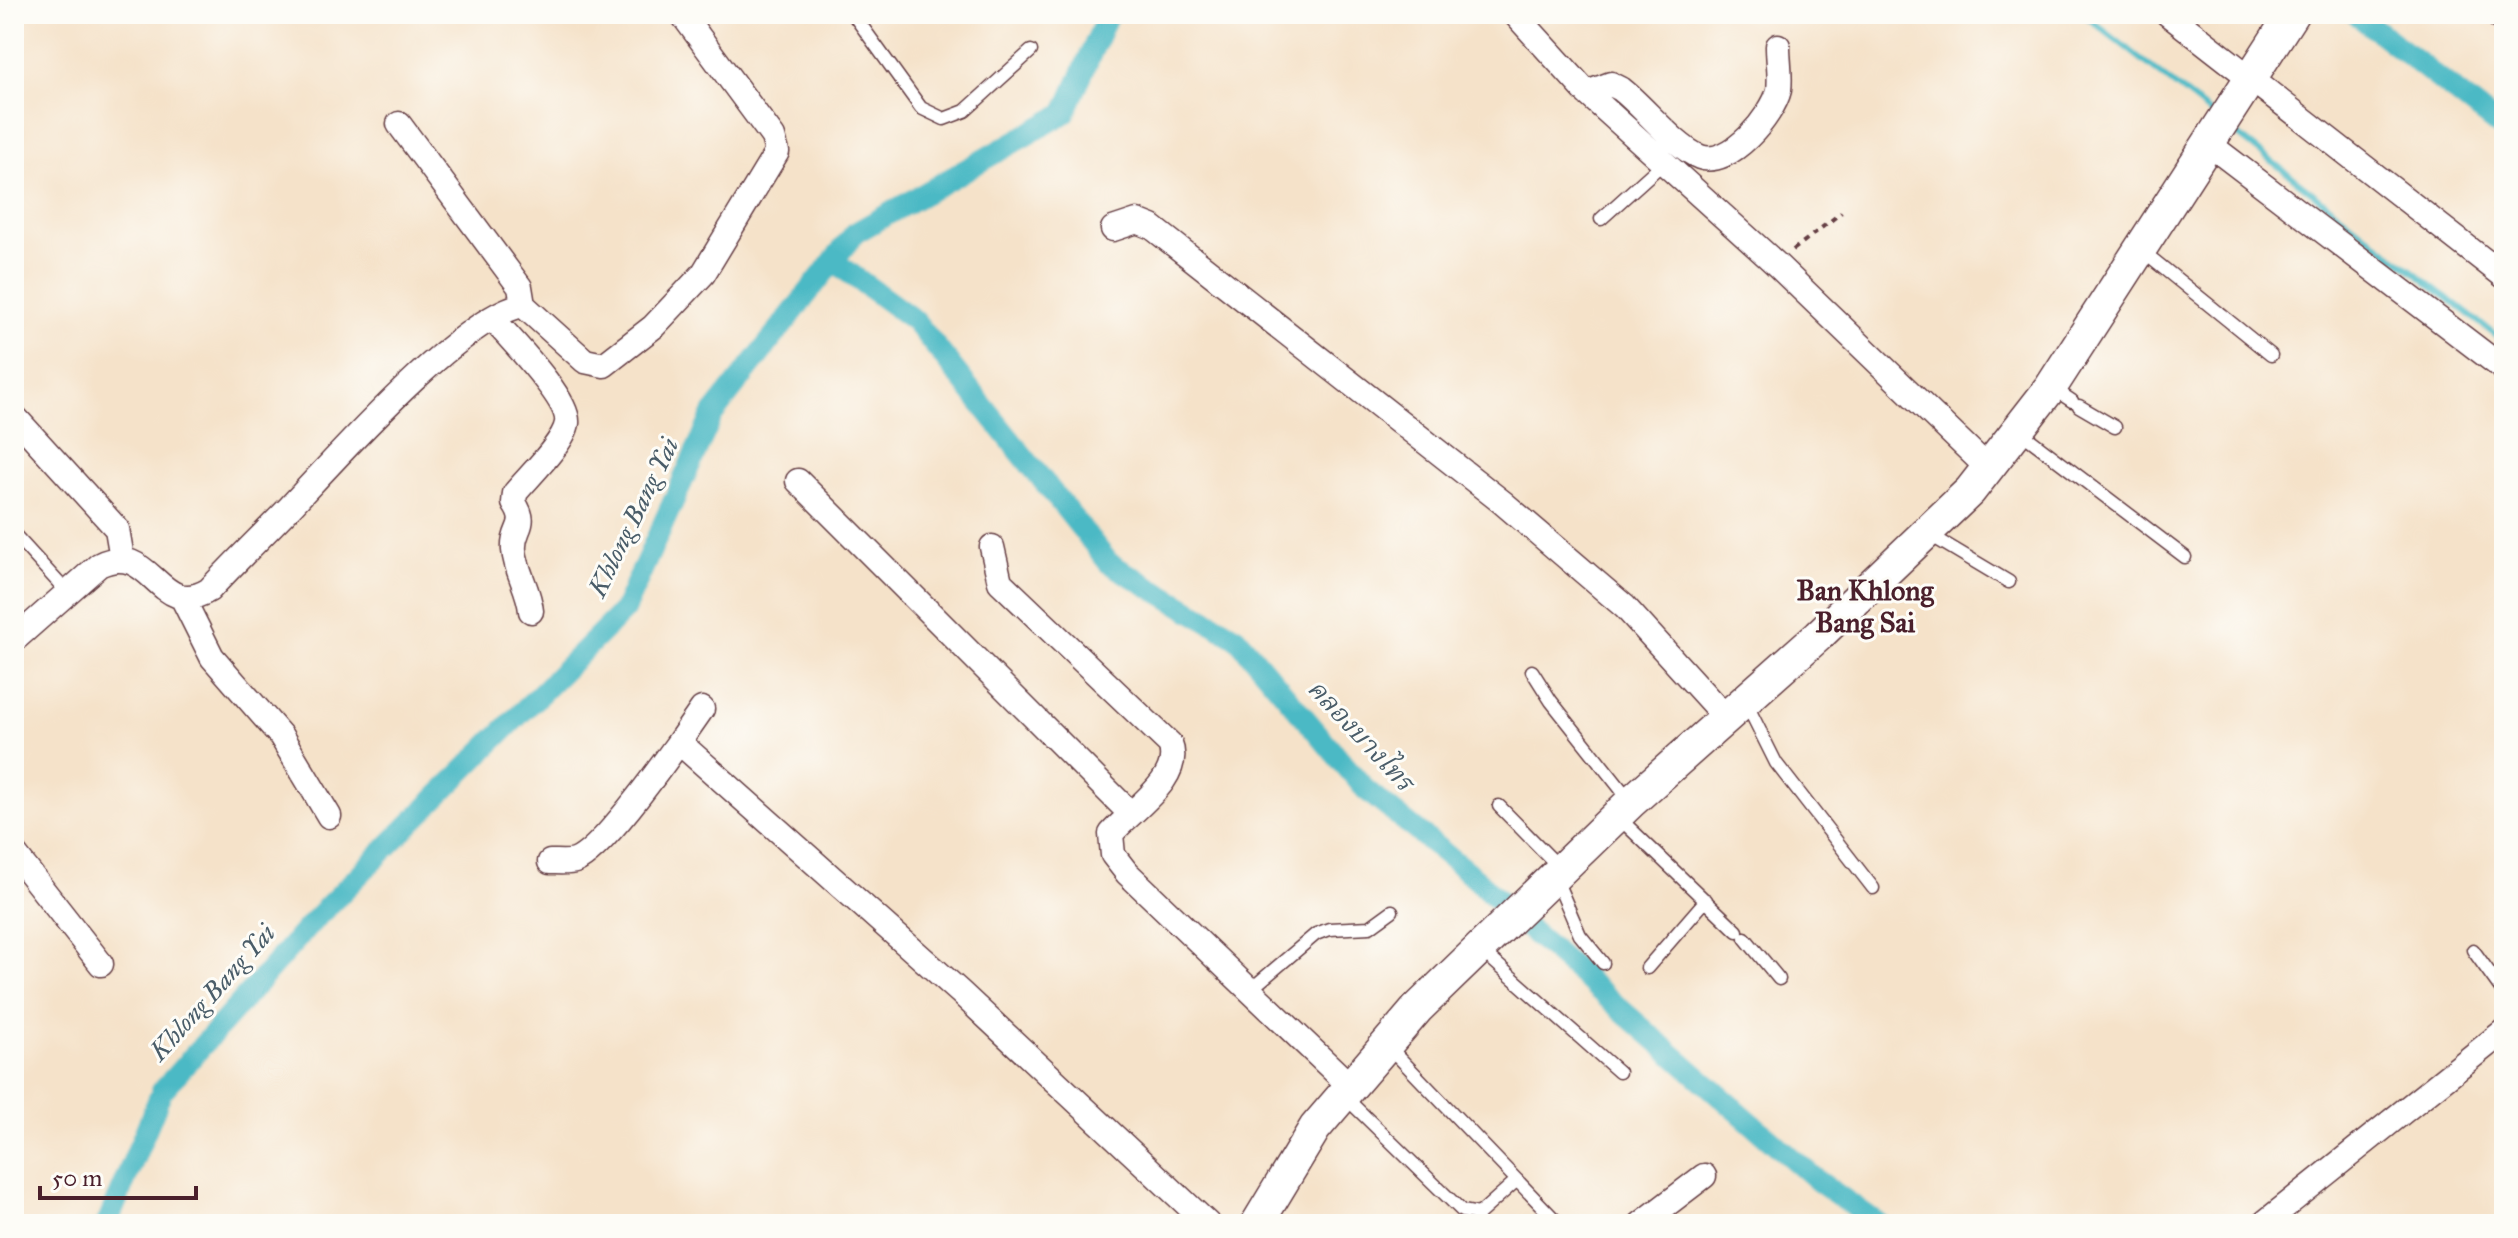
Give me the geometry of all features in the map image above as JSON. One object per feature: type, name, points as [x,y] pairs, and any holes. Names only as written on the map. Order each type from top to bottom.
[{"type":"street","points":[[399,124],[520,287],[523,305],[585,361],[604,365],[653,327],[703,274],[777,152],[773,137],[682,14]]},
{"type":"street","points":[[1515,14],[1587,93],[1775,263],[1989,469]]},
{"type":"street","points":[[2168,14],[2504,276]]},
{"type":"street","points":[[1257,1224],[1315,1128],[1346,1089],[1486,941],[1624,809],[1927,533],[1989,469],[2019,431],[2067,398],[2141,250],[2292,14]]},
{"type":"street","points":[[2496,14],[2504,21]]},
{"type":"street","points":[[1587,93],[1611,84],[1621,89],[1687,149],[1700,157],[1712,159],[1730,152],[1753,133],[1767,115],[1779,89],[1778,46]]},
{"type":"street","points":[[2218,129],[2504,369]]},
{"type":"street","points":[[1113,229],[1137,221],[1152,227],[1426,440],[1625,607],[1735,709]]},
{"type":"street","points":[[14,640],[99,565],[115,557],[130,559],[168,593],[183,599],[209,590],[392,400],[492,318],[508,308],[523,305]]},
{"type":"street","points":[[492,318],[550,387],[565,409],[567,422],[561,437],[515,493],[514,503],[522,515],[522,524],[513,549],[519,575],[529,593],[531,611]]},
{"type":"street","points":[[14,416],[117,529],[122,558]]},
{"type":"street","points":[[798,481],[1129,812]]},
{"type":"street","points":[[992,547],[1000,582],[1170,744],[1174,755],[1173,768],[1111,834],[1113,855],[1127,873],[1250,990],[1346,1089]]},
{"type":"street","points":[[183,599],[212,657],[281,736],[329,816]]},
{"type":"street","points":[[550,862],[576,861],[598,841],[702,709]]},
{"type":"street","points":[[679,742],[960,992],[1208,1224]]},
{"type":"street","points":[[14,853],[101,964]]},
{"type":"street","points":[[2263,1224],[2504,1031]]},
{"type":"street","points":[[1641,1224],[1704,1176]]},
{"type":"lane","points":[[853,14],[921,108],[944,119],[965,111],[1031,51]]},
{"type":"lane","points":[[1601,219],[1662,164]]},
{"type":"lane","points":[[2141,250],[2271,355]]},
{"type":"lane","points":[[2067,398],[2115,427]]},
{"type":"lane","points":[[2019,431],[2185,557]]},
{"type":"lane","points":[[1927,533],[2009,582]]},
{"type":"lane","points":[[14,534],[67,592]]},
{"type":"lane","points":[[1532,671],[1624,809],[1779,979]]},
{"type":"lane","points":[[1735,709],[1873,888]]},
{"type":"lane","points":[[1499,806],[1550,878],[1580,935],[1603,963]]},
{"type":"lane","points":[[1647,968],[1706,900]]},
{"type":"lane","points":[[1250,990],[1316,934],[1329,929],[1370,927],[1392,911]]},
{"type":"lane","points":[[1486,941],[1619,1072]]},
{"type":"lane","points":[[2473,950],[2504,993]]},
{"type":"lane","points":[[1386,1044],[1559,1224]]},
{"type":"lane","points":[[1346,1089],[1462,1211],[1479,1214],[1517,1180]]},
{"type":"path","points":[[1775,263],[1842,212]]},
{"type":"waterway","name":"Khlong Bang Yai","points":[[107,1224],[162,1091],[313,921],[624,610],[713,414],[855,233],[1065,113],[1108,14]]},
{"type":"waterway","points":[[2083,14],[2214,116]]},
{"type":"waterway","points":[[2356,14],[2504,130]]},
{"type":"waterway","points":[[2229,128],[2504,342]]},
{"type":"waterway","name":"คลองบางไทร","points":[[833,261],[915,321],[1109,563],[1236,637],[1366,790],[1475,878],[1525,926],[1818,1181],[1879,1224]]},
{"type":"district","name":"Ban Khlong Bang Sai","points":[[1865,606]]}]
